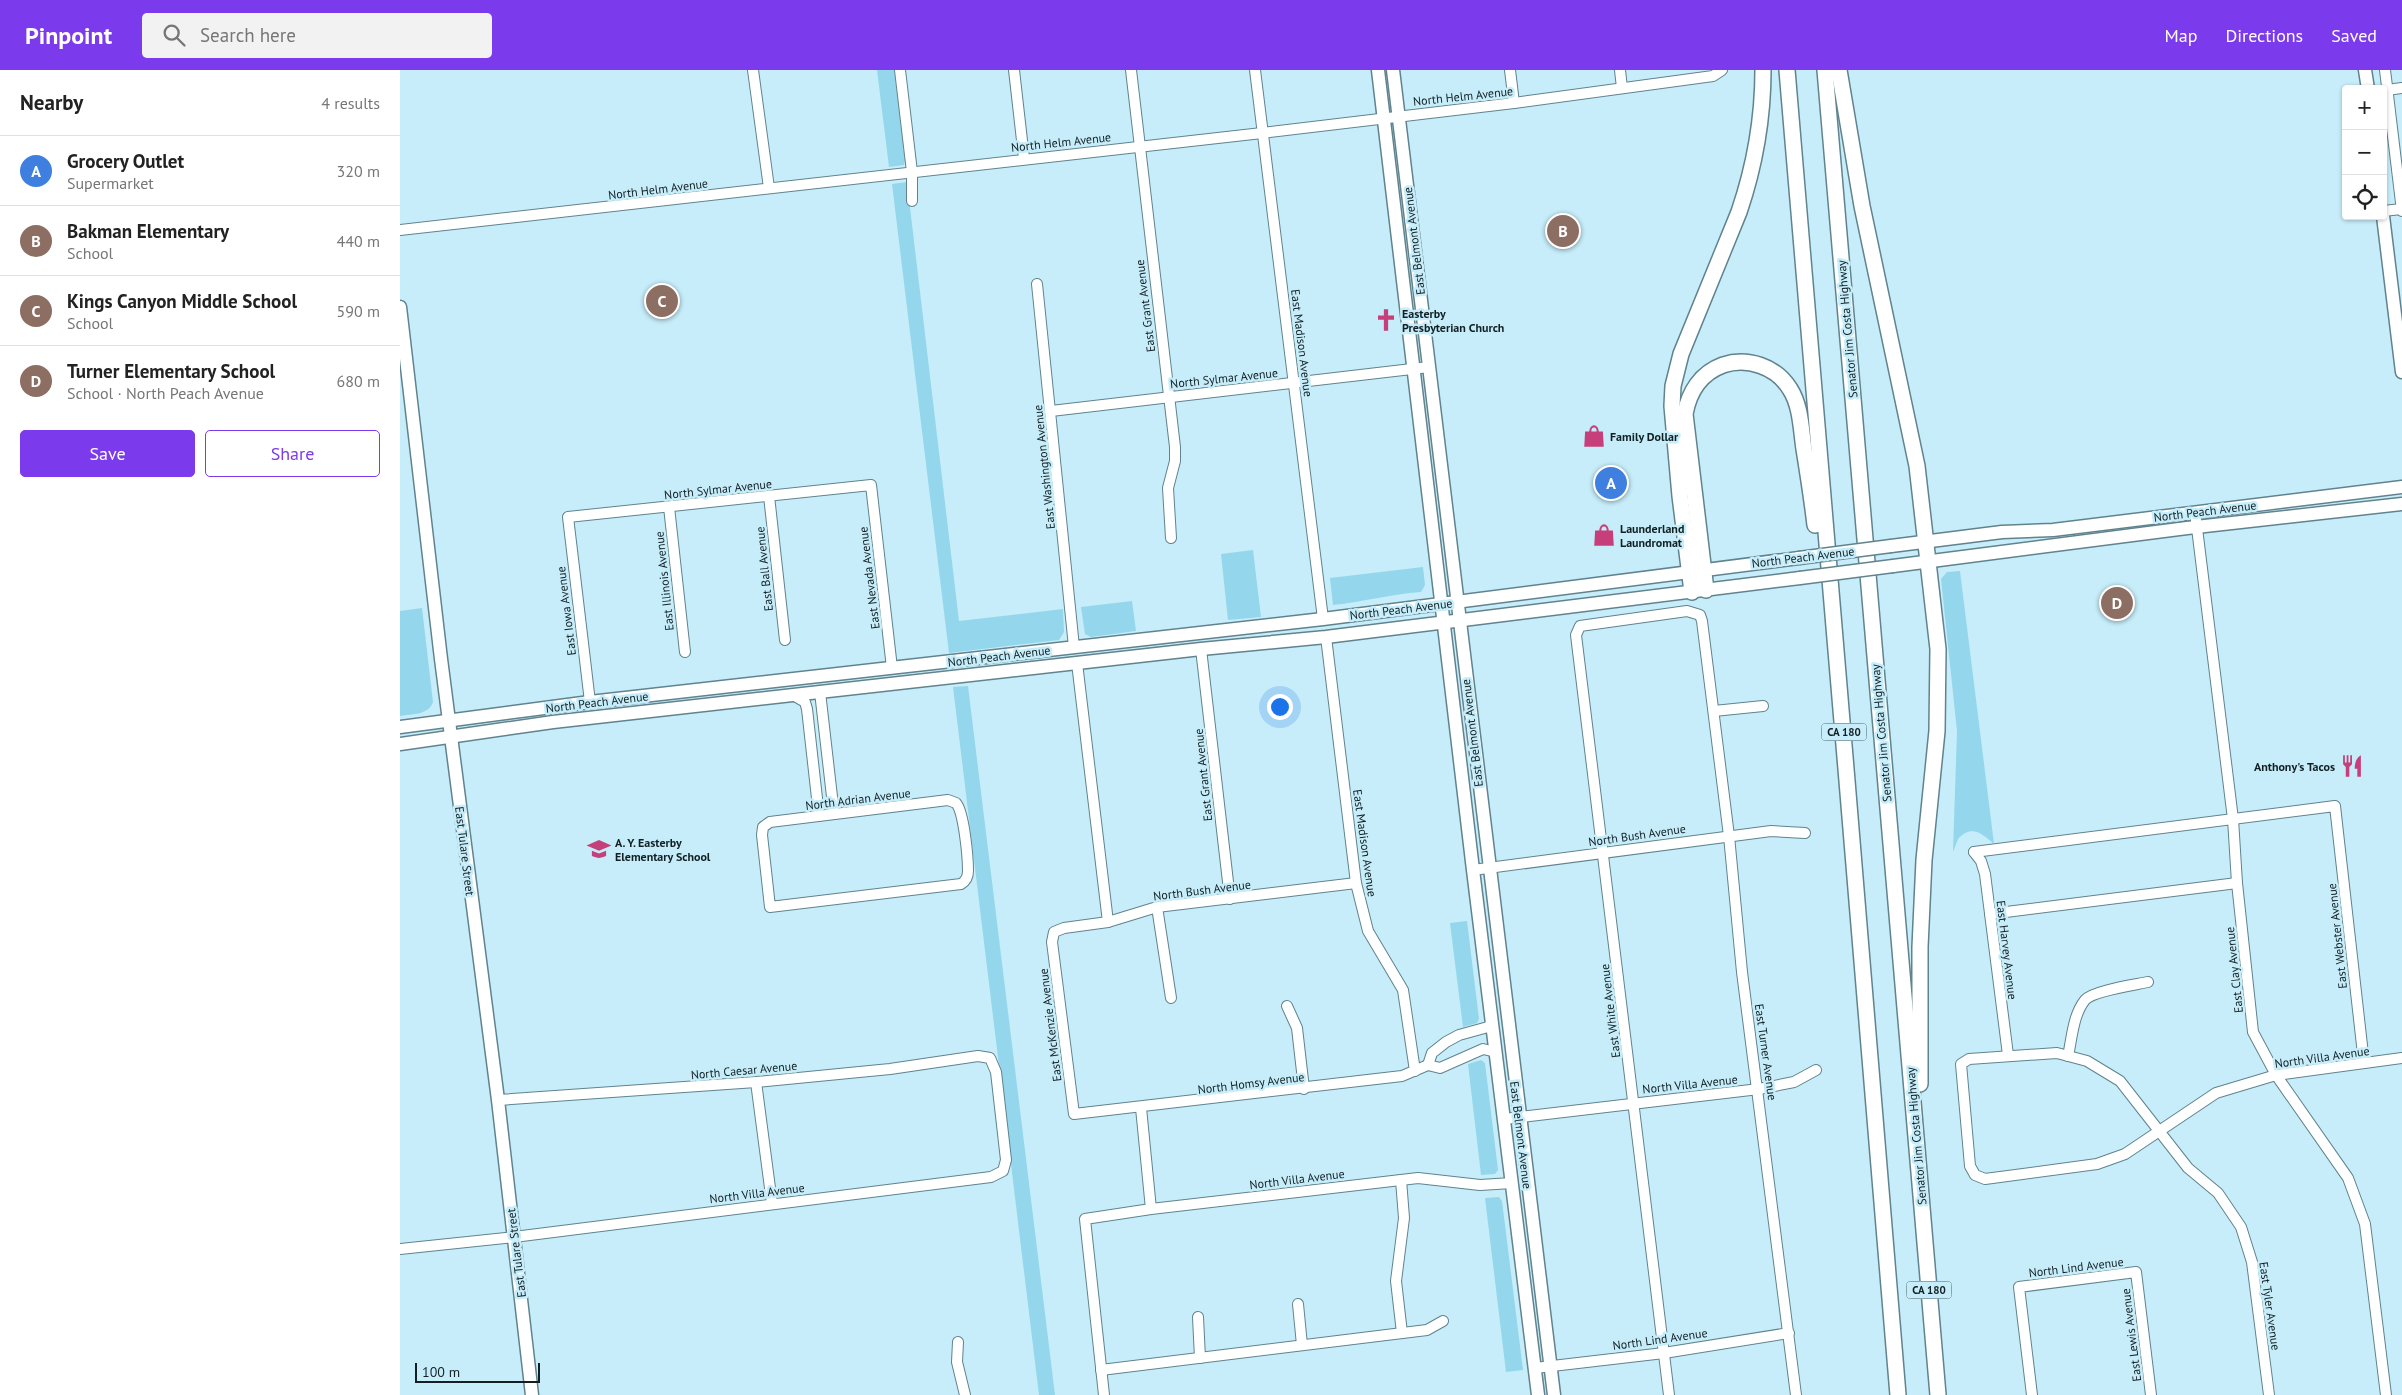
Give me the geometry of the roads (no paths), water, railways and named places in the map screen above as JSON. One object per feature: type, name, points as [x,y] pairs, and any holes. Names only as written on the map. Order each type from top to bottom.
[{"type":"highway","points":[[1699,591],[1680,496],[1672,406],[1673,386],[1681,354],[1747,187],[1760,133],[1764,70]]},
{"type":"highway","name":"CA 180","points":[[1788,70],[1821,488],[1853,836],[1898,1395]]},
{"type":"highway","name":"Senator Jim Costa Highway","points":[[1825,70],[1938,1395]]},
{"type":"highway","points":[[1839,70],[1862,206],[1915,457],[1927,541],[1938,650],[1938,694],[1924,860],[1920,947],[1920,1186]]},
{"type":"highway","points":[[1696,571],[1685,424],[1687,403],[1699,381],[1716,368],[1741,362],[1762,365],[1784,381],[1790,389],[1798,410],[1813,513],[1853,836]]},
{"type":"main road","name":"East Belmont Avenue","points":[[1378,70],[1443,623],[1538,1395]]},
{"type":"main road","name":"East Belmont Avenue","points":[[1393,70],[1518,1117],[1554,1395]]},
{"type":"main road","points":[[2365,70],[2367,85]]},
{"type":"main road","points":[[2383,220],[2402,372]]},
{"type":"main road","name":"East Tulare Street","points":[[400,307],[403,361],[498,1100],[532,1395]]},
{"type":"main road","name":"North Peach Avenue","points":[[400,727],[590,702],[1323,620],[1927,541],[2002,532],[2040,531],[2402,487]]},
{"type":"main road","name":"North Peach Avenue","points":[[400,744],[451,736],[793,695],[1201,649],[1326,638],[2196,527],[2402,504]]},
{"type":"main road","points":[[2080,542],[2083,534],[2111,528],[2124,520]]},
{"type":"main road","points":[[2032,548],[2047,537],[2072,533],[2077,526]]},
{"type":"main road","points":[[1201,649],[1209,641],[1268,632],[1285,624]]},
{"type":"main road","points":[[1012,670],[1028,662],[1066,655],[1074,647]]},
{"type":"main road","points":[[820,692],[822,686],[884,676],[892,668]]},
{"type":"street","points":[[753,70],[769,188]]},
{"type":"street","points":[[900,70],[912,172],[912,201]]},
{"type":"street","points":[[1014,70],[1024,158]]},
{"type":"street","name":"East Grant Avenue","points":[[1131,70],[1175,446],[1175,461],[1168,488],[1172,538]]},
{"type":"street","name":"East Madison Avenue","points":[[1255,70],[1323,620]]},
{"type":"street","points":[[1510,70],[1514,103]]},
{"type":"street","points":[[1620,70],[1622,88]]},
{"type":"street","name":"North Helm Avenue","points":[[400,230],[1514,103],[1713,76],[1722,70]]},
{"type":"street","points":[[2385,70],[2386,85]]},
{"type":"street","points":[[2387,211],[2402,209],[2387,90],[2402,88]]},
{"type":"street","name":"East Washington Avenue","points":[[1037,284],[1074,647]]},
{"type":"street","name":"North Sylmar Avenue","points":[[1051,411],[1429,367]]},
{"type":"street","name":"North Sylmar Avenue","points":[[568,517],[871,485]]},
{"type":"street","name":"East Nevada Avenue","points":[[871,485],[892,668]]},
{"type":"street","name":"East Ball Avenue","points":[[769,496],[785,640]]},
{"type":"street","name":"East Illinois Avenue","points":[[669,507],[685,652]]},
{"type":"street","name":"East Clay Avenue","points":[[2195,512],[2233,819],[2237,883],[2253,1032],[2276,1075],[2348,1178],[2365,1224],[2386,1395]]},
{"type":"street","name":"East Iowa Avenue","points":[[568,517],[590,702]]},
{"type":"street","name":"East Turner Avenue","points":[[1580,626],[1687,611],[1700,615],[1714,711],[1729,836],[1742,972],[1759,1089],[1796,1395]]},
{"type":"street","name":"East White Avenue","points":[[1580,626],[1576,635],[1669,1395]]},
{"type":"street","name":"East Madison Avenue","points":[[1326,638],[1356,883],[1368,931],[1403,990],[1416,1072]]},
{"type":"street","name":"East Grant Avenue","points":[[1201,649],[1230,899]]},
{"type":"street","points":[[1076,663],[1108,922]]},
{"type":"street","points":[[820,692],[834,814]]},
{"type":"street","points":[[793,695],[805,702],[807,710],[819,816]]},
{"type":"street","points":[[1714,711],[1763,706]]},
{"type":"street","name":"North Adrian Avenue","points":[[948,800],[956,803],[961,812],[968,871],[965,881],[957,885],[770,907],[762,835],[763,827],[770,822],[819,816],[948,800]]},
{"type":"street","name":"East Webster Avenue","points":[[2233,819],[2335,806],[2364,1064]]},
{"type":"street","name":"East Harvey Avenue","points":[[2008,1055],[1985,874],[1981,861],[1974,852],[2233,819]]},
{"type":"street","name":"North Bush Avenue","points":[[1473,870],[1771,830],[1805,833]]},
{"type":"street","name":"North Bush Avenue","points":[[1054,932],[1064,928],[1108,922],[1158,907],[1356,883]]},
{"type":"street","points":[[1990,914],[2237,883]]},
{"type":"street","points":[[1158,907],[1171,998]]},
{"type":"street","name":"East McKenzie Avenue","points":[[1054,932],[1052,942],[1074,1114]]},
{"type":"street","points":[[2068,1056],[2076,1016],[2085,999],[2096,994],[2148,982]]},
{"type":"street","points":[[1287,1006],[1297,1028],[1304,1089]]},
{"type":"street","name":"North Homsy Avenue","points":[[1074,1114],[1141,1108],[1402,1076],[1416,1072],[1428,1065],[1432,1053],[1446,1042],[1460,1035],[1488,1027],[1492,1022]]},
{"type":"street","name":"North Homsy Avenue","points":[[1428,1065],[1440,1068],[1483,1048],[1496,1052]]},
{"type":"street","points":[[2008,1055],[2057,1053],[2087,1061],[2120,1081],[2161,1132]]},
{"type":"street","name":"North Villa Avenue","points":[[2008,1055],[1969,1059],[1961,1064],[1970,1166],[1975,1176],[1985,1179],[2097,1164],[2125,1154],[2161,1132],[2216,1093],[2276,1075],[2402,1058]]},
{"type":"street","name":"North Caesar Avenue","points":[[498,1100],[756,1082],[890,1069],[978,1056],[990,1058],[996,1072],[1006,1160],[1003,1171]]},
{"type":"street","name":"North Villa Avenue","points":[[1504,1119],[1759,1089],[1794,1082],[1816,1070]]},
{"type":"street","points":[[756,1082],[772,1204]]},
{"type":"street","points":[[1141,1108],[1151,1209]]},
{"type":"street","name":"East Tyler Avenue","points":[[2161,1132],[2188,1168],[2218,1193],[2241,1227],[2252,1262],[2269,1395]]},
{"type":"street","name":"North Villa Avenue","points":[[400,1249],[514,1237],[991,1177],[1003,1171]]},
{"type":"street","name":"North Villa Avenue","points":[[1101,1370],[1085,1219],[1151,1209],[1401,1180],[1436,1179],[1493,1185],[1512,1183]]},
{"type":"street","points":[[1401,1180],[1404,1218],[1396,1281],[1402,1333]]},
{"type":"street","name":"North Lind Avenue","points":[[2032,1395],[2020,1287],[2136,1272]]},
{"type":"street","name":"East Lewis Avenue","points":[[2136,1272],[2151,1395]]},
{"type":"street","points":[[1298,1304],[1302,1345]]},
{"type":"street","points":[[1198,1317],[1200,1358]]},
{"type":"street","points":[[1104,1395],[1101,1370],[1427,1330],[1443,1322]]},
{"type":"street","name":"North Lind Avenue","points":[[1535,1368],[1664,1352],[1788,1333]]},
{"type":"street","points":[[958,1342],[957,1362],[964,1395]]},
{"type":"place","name":"Bakman Elementary","points":[[1563,231]]},
{"type":"place","name":"Kings Canyon Middle School","points":[[662,301]]},
{"type":"place","name":"Easterby Presbyterian Church","points":[[1386,320]]},
{"type":"place","name":"Family Dollar","points":[[1594,436]]},
{"type":"place","name":"Grocery Outlet","points":[[1611,483]]},
{"type":"place","name":"Launderland Laundromat","points":[[1604,535]]},
{"type":"place","name":"Turner Elementary School","points":[[2117,603]]},
{"type":"place","name":"Anthony's Tacos","points":[[2352,766]]},
{"type":"place","name":"A. Y. Easterby Elementary School","points":[[599,849]]}]
